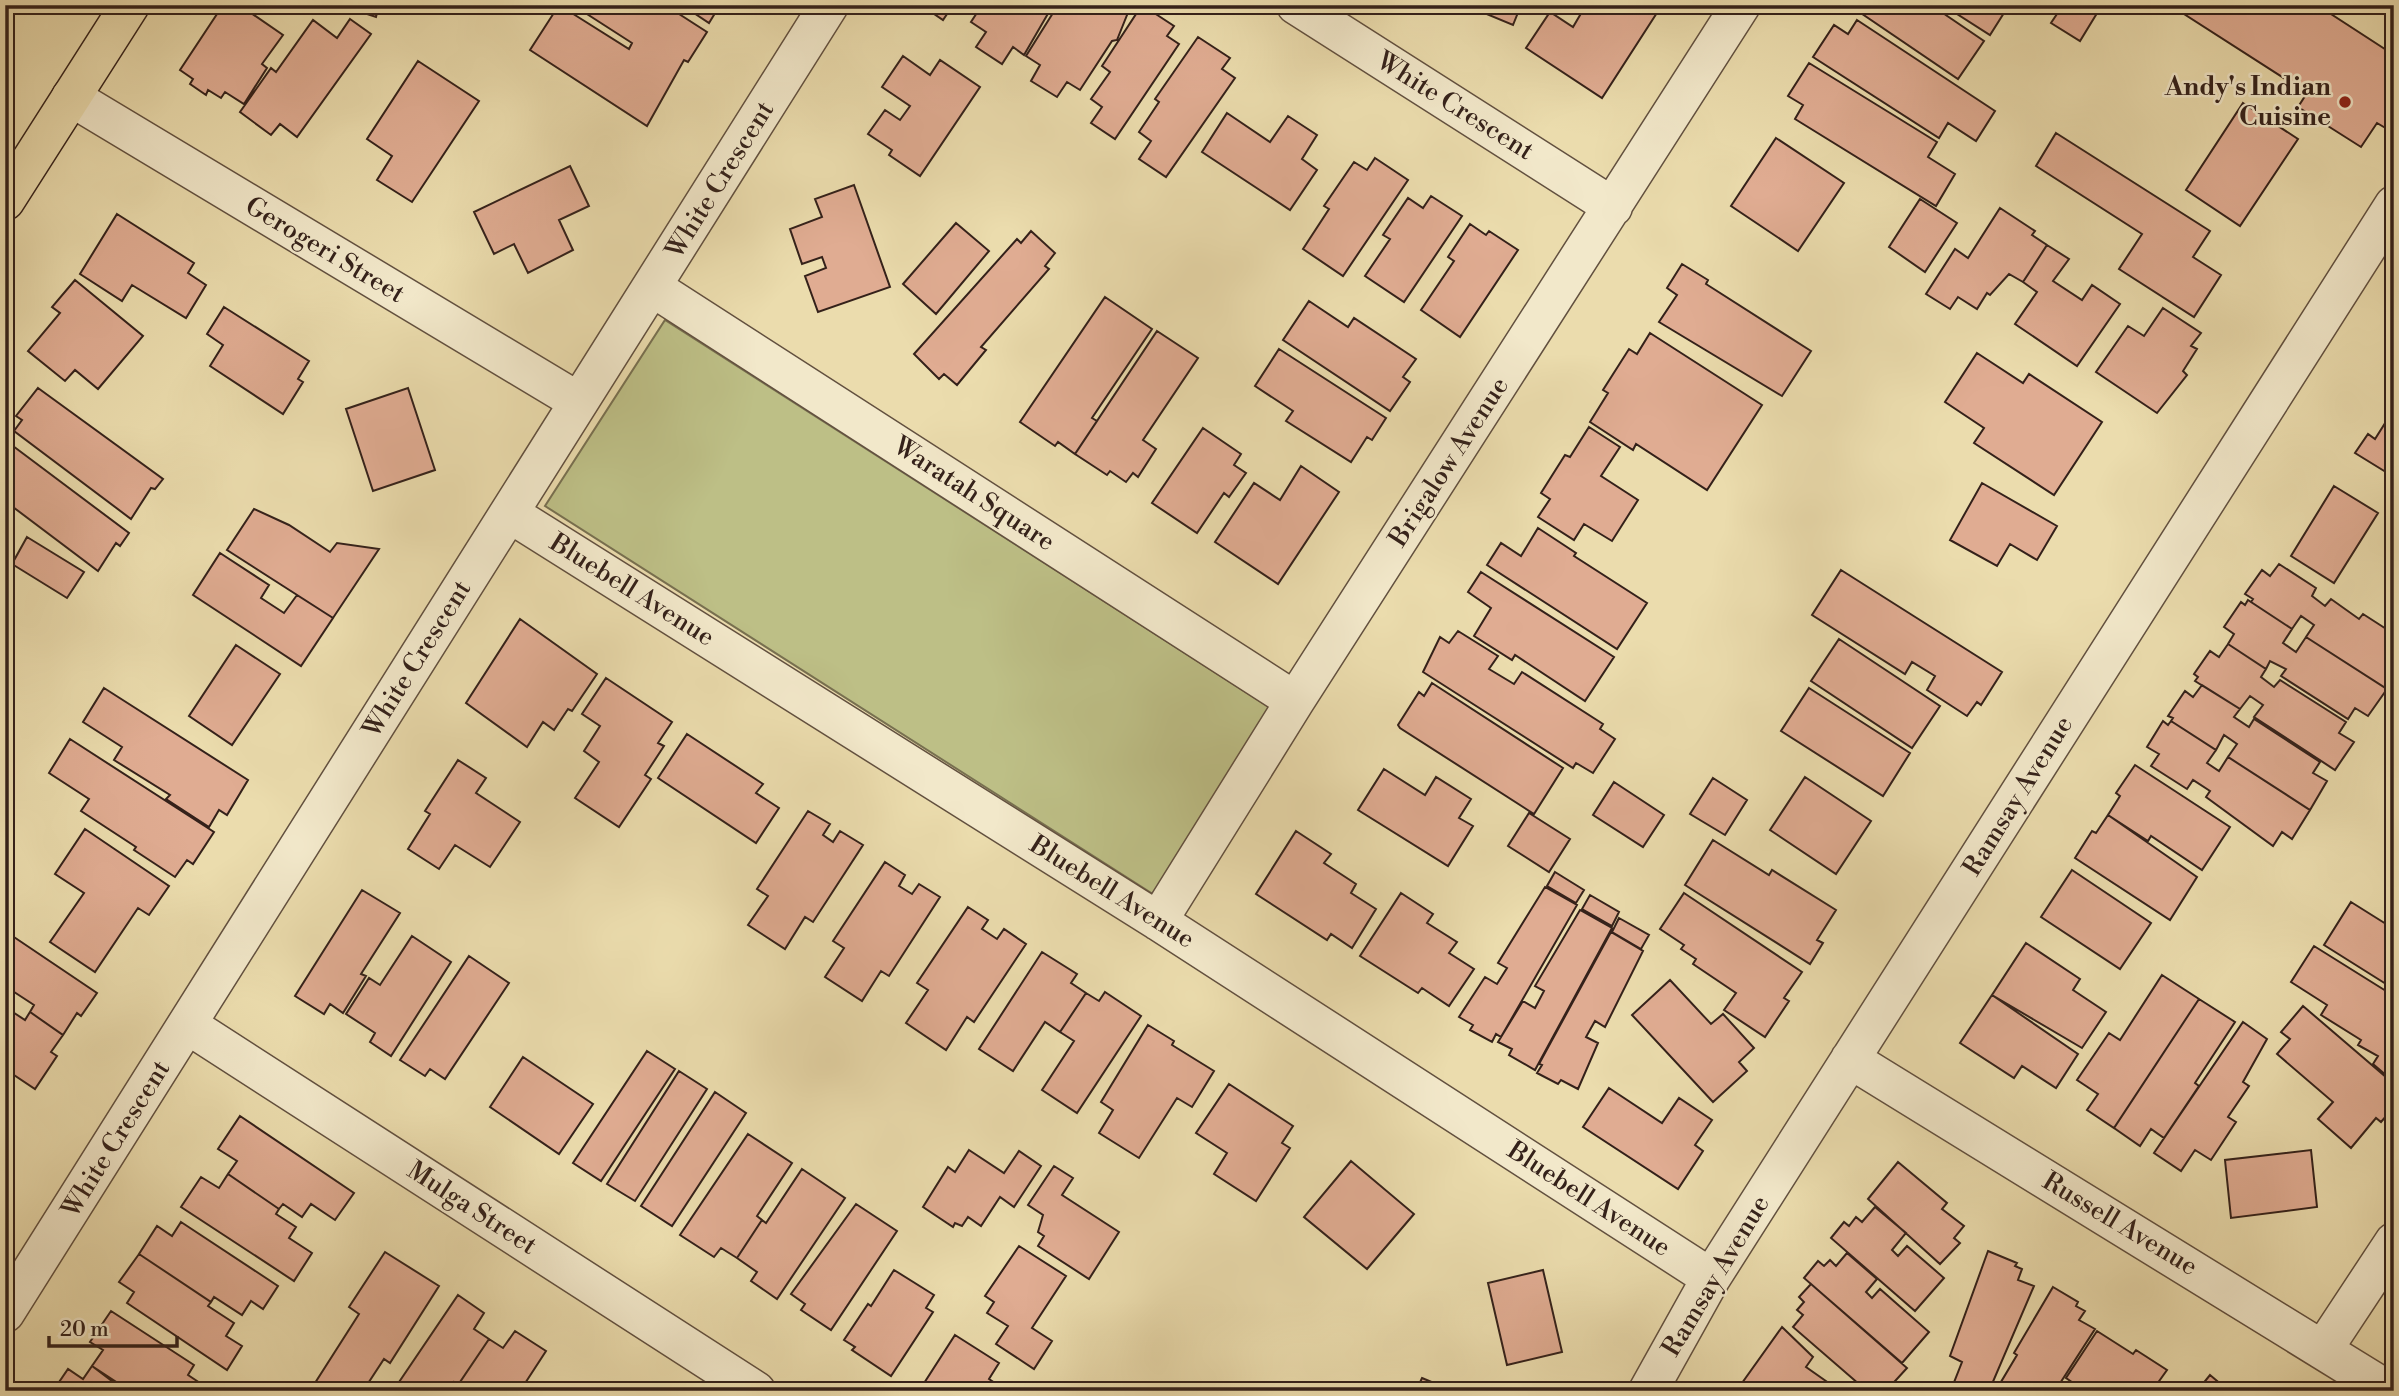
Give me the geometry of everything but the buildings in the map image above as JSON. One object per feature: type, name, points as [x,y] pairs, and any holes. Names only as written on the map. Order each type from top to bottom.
[{"type":"main road","points":[[5,201],[130,5]]},
{"type":"street","name":"White Crescent","points":[[5,1313],[829,5]]},
{"type":"street","name":"White Crescent","points":[[1296,5],[1613,207]]},
{"type":"street","name":"Brigalow Avenue","points":[[1158,921],[1295,701],[1741,5]]},
{"type":"street","name":"Gerogeri Street","points":[[71,97],[579,402]]},
{"type":"street","name":"Ramsay Avenue","points":[[1648,1391],[1712,1278],[2394,205]]},
{"type":"street","name":"Waratah Square","points":[[652,287],[1295,701]]},
{"type":"street","name":"Bluebell Avenue","points":[[509,513],[1158,921],[1712,1278]]},
{"type":"street","name":"Mulga Street","points":[[188,1025],[756,1391]]},
{"type":"street","name":"Russell Avenue","points":[[1850,1059],[2324,1348],[2389,1391]]},
{"type":"street","points":[[2324,1348],[2394,1242]]},
{"type":"green space","points":[[665,320],[1274,710],[1156,896],[545,506]]},
{"type":"place","name":"Andy's Indian Cuisine","points":[[2345,102]]}]
